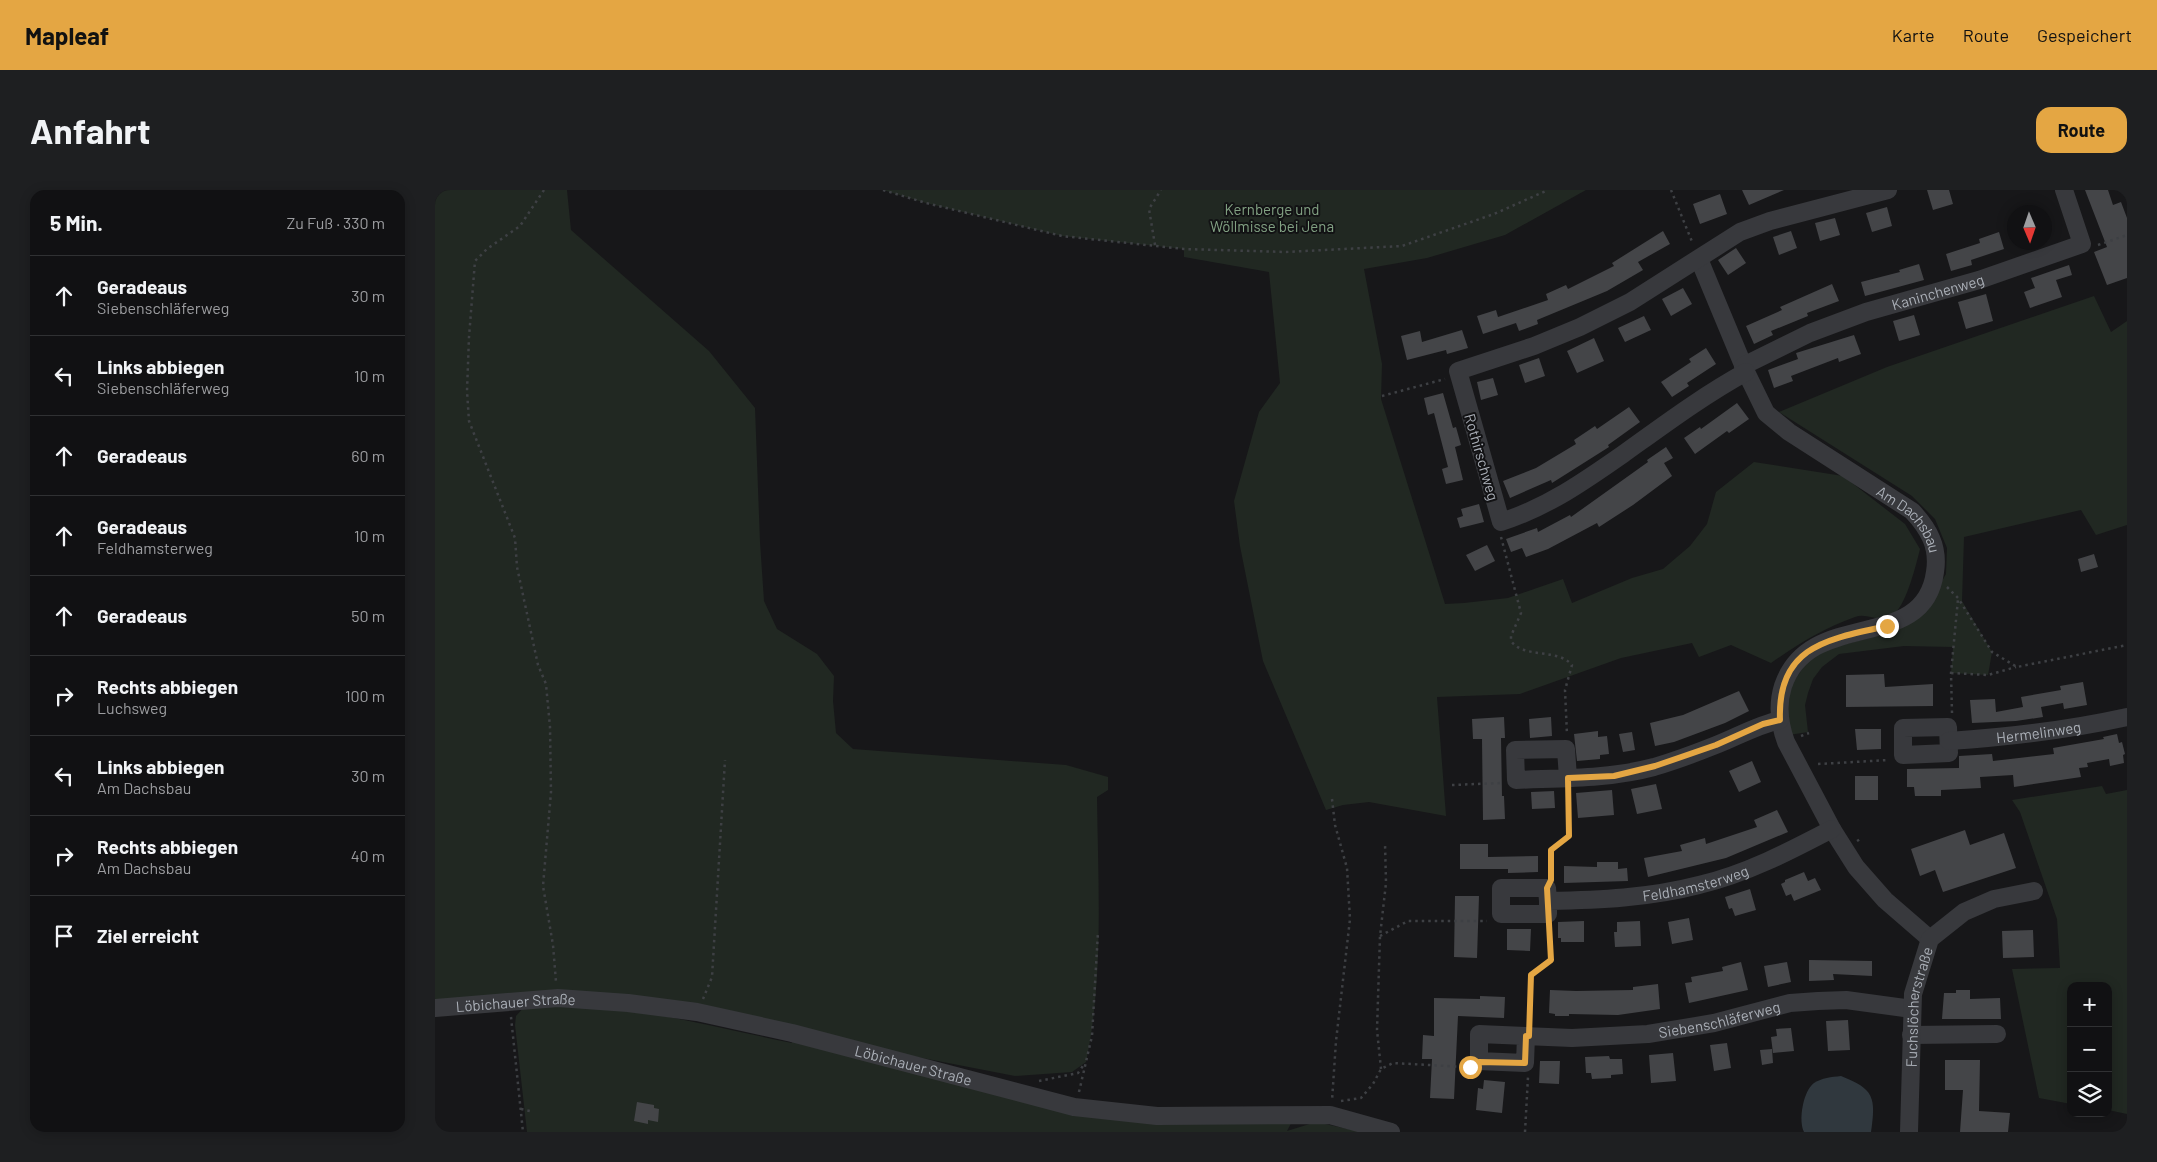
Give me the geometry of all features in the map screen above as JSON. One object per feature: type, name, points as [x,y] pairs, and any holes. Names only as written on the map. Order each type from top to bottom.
[{"type":"street","points":[[1459,375],[1458,371],[1534,346],[1580,327],[1630,302],[1740,232],[1770,221],[1888,190]]},
{"type":"street","points":[[2064,190],[2082,244]]},
{"type":"street","name":"Kaninchenweg","points":[[1745,369],[1810,333],[1866,312],[1979,280],[2082,244]]},
{"type":"street","name":"Am Dachsbau","points":[[1699,259],[1745,369],[1766,413],[1774,422],[1912,511],[1927,527],[1934,545],[1937,563],[1935,578],[1929,594],[1919,607],[1905,618],[1887,626],[1830,639],[1816,645],[1794,665],[1782,691],[1780,720],[1786,742],[1833,829],[1870,884],[1930,939]]},
{"type":"street","name":"Rothirschweg","points":[[1459,375],[1501,522],[1550,503],[1587,480],[1745,369]]},
{"type":"street","name":"Hermelinweg","points":[[1903,755],[1903,728],[1999,738],[2072,729],[2127,717]]},
{"type":"street","points":[[1568,778],[1566,749],[1515,750],[1516,780],[1568,778],[1614,776],[1655,766],[1716,745],[1763,724],[1780,720]]},
{"type":"street","points":[[1903,755],[1949,753],[1949,734]]},
{"type":"street","name":"Feldhamsterweg","points":[[1548,901],[1501,888],[1501,914],[1548,901],[1609,900],[1652,895],[1701,885],[1745,871],[1833,829]]},
{"type":"street","name":"Fuchslöcherstraße","points":[[1909,1132],[1913,994],[1930,939],[1964,912],[1995,899],[2034,890]]},
{"type":"street","name":"Löbichauer Straße","points":[[435,1008],[513,1000],[558,998],[628,1003],[697,1012],[792,1033],[1074,1107],[1157,1116],[1330,1115],[1391,1132]]},
{"type":"street","name":"Siebenschläferweg","points":[[1479,1062],[1479,1034],[1597,1037],[1648,1034],[1714,1023],[1790,1003],[1818,1001],[1846,1000],[1912,1009]]},
{"type":"street","points":[[1911,1035],[1997,1034]]},
{"type":"street","points":[[1479,1062],[1525,1063],[1528,1036]]},
{"type":"path","points":[[544,190],[520,226],[487,249],[475,262],[467,391],[469,421],[515,538],[517,568],[538,666],[546,684],[551,785],[543,886],[553,945],[558,998]]},
{"type":"path","points":[[883,190],[926,203],[1062,236],[1223,251],[1286,252],[1402,246],[1494,214],[1548,190]]},
{"type":"path","points":[[1155,245],[1149,208],[1161,190]]},
{"type":"path","points":[[1671,190],[1699,259]]},
{"type":"path","points":[[2082,244],[2092,247],[2127,235]]},
{"type":"path","points":[[1382,396],[1459,375]]},
{"type":"path","points":[[1501,522],[1500,531],[1521,613],[1511,636],[1511,642],[1518,648],[1560,658],[1572,665],[1565,690],[1568,741],[1566,749]]},
{"type":"path","points":[[1949,734],[1953,719],[1951,672],[1958,598],[1992,652],[2017,667]]},
{"type":"path","points":[[1951,672],[1988,675],[2017,667],[2127,645]]},
{"type":"path","points":[[1818,764],[1896,760],[1903,755]]},
{"type":"path","points":[[697,1012],[712,977],[725,760]]},
{"type":"path","points":[[1528,1036],[1531,975],[1551,960],[1548,901],[1551,880],[1551,850],[1569,836],[1568,778]]},
{"type":"path","points":[[1451,785],[1510,783],[1516,780]]},
{"type":"path","points":[[1331,799],[1335,825],[1347,868],[1350,919],[1336,1041],[1332,1102],[1361,1098],[1373,1084],[1381,1069],[1377,1030],[1380,936],[1386,882],[1385,843]]},
{"type":"path","points":[[1380,936],[1408,921],[1493,921],[1501,914]]},
{"type":"path","points":[[1074,1107],[1091,1036],[1098,932]]},
{"type":"path","points":[[513,1000],[511,1028],[523,1132]]},
{"type":"path","points":[[1035,1082],[1078,1072],[1086,1062]]},
{"type":"path","points":[[1381,1069],[1393,1063],[1470,1067],[1479,1062]]},
{"type":"path","points":[[1525,1063],[1528,1073],[1525,1132]]},
{"type":"path","points":[[521,1109],[530,1111]]},
{"type":"green space","points":[[435,190],[567,190],[571,230],[709,351],[755,408],[764,601],[777,629],[817,654],[834,676],[833,701],[836,733],[853,749],[1066,765],[1108,777],[1108,790],[1097,797],[1098,963],[1092,1030],[1086,1062],[1072,1072],[1015,1076],[804,1035],[1074,1107],[1296,1114],[1287,1131],[1316,1122],[1362,1132],[527,1132],[515,1025],[516,1016],[525,1006],[576,1006],[628,1010],[792,1043],[792,1033],[628,1003],[435,1008]]},
{"type":"green space","name":"Kernberge und Wöllmisse bei Jena","points":[[883,190],[1586,190],[1505,235],[1427,258],[1364,269],[1382,364],[1381,399],[1445,604],[1508,598],[1563,579],[1572,603],[1632,578],[1663,569],[1690,546],[1707,524],[1716,492],[1754,462],[1843,476],[1905,524],[1920,549],[1907,592],[1899,608],[1890,617],[1880,619],[1860,616],[1844,621],[1811,637],[1771,663],[1731,645],[1699,657],[1692,643],[1621,658],[1520,694],[1437,697],[1446,816],[1369,802],[1343,805],[1326,810],[1263,661],[1240,546],[1234,501],[1259,412],[1280,383],[1269,272],[1184,257],[1184,249],[1062,236],[926,203]]},
{"type":"green space","points":[[2094,296],[2111,332],[2127,321],[2127,525],[2096,535],[2081,510],[1964,537],[1962,601],[1992,652],[1988,675],[1951,673],[1953,647],[1904,646],[1839,654],[1822,667],[1813,679],[1805,705],[1808,732],[1789,735],[1786,709],[1792,684],[1809,659],[1831,648],[1896,631],[1922,615],[1946,574],[1947,548],[1935,519],[1912,496],[1779,412],[1887,367]]},
{"type":"green space","points":[[2102,786],[2106,794],[2127,790],[2127,1114],[2112,1111],[2112,982],[2067,982],[2067,1103],[2039,1098],[2012,969],[2060,968],[2057,919],[2020,812],[2012,800]]},
{"type":"shaded area","points":[[1841,1076],[1860,1085],[1870,1096],[1873,1110],[1871,1132],[1804,1132],[1801,1121],[1803,1106],[1810,1087],[1820,1080]]},
{"type":"building","points":[[1742,190],[1784,190],[1749,205]]},
{"type":"building","points":[[1927,190],[1949,190],[1953,204],[1933,210]]},
{"type":"building","points":[[2085,190],[2108,190],[2113,205],[2121,202],[2127,218],[2127,278],[2107,285],[2094,252],[2107,247]]},
{"type":"building","points":[[1720,194],[1727,214],[1700,224],[1693,204]]},
{"type":"building","points":[[1887,207],[1892,226],[1872,232],[1866,213]]},
{"type":"building","points":[[1835,218],[1840,235],[1820,241],[1815,223]]},
{"type":"building","points":[[1663,231],[1670,244],[1638,262],[1643,270],[1607,291],[1537,320],[1538,324],[1519,331],[1516,323],[1483,334],[1477,316],[1496,310],[1498,317],[1548,300],[1546,294],[1566,285],[1568,289],[1614,266],[1612,263]]},
{"type":"building","points":[[1791,231],[1797,248],[1779,255],[1773,237]]},
{"type":"building","points":[[1999,232],[2004,249],[1971,260],[1972,265],[1951,271],[1946,254],[1980,243],[1979,239]]},
{"type":"building","points":[[1736,248],[1746,263],[1728,275],[1718,260]]},
{"type":"building","points":[[1919,264],[1924,280],[1865,296],[1861,282],[1900,272],[1899,270]]},
{"type":"building","points":[[2069,265],[2072,275],[2056,280],[2062,297],[2030,308],[2024,292],[2035,288],[2031,278]]},
{"type":"building","points":[[1832,284],[1839,301],[1807,313],[1808,316],[1771,331],[1773,335],[1754,344],[1746,326],[1782,310],[1780,307]]},
{"type":"building","points":[[1683,288],[1692,304],[1671,316],[1662,299]]},
{"type":"building","points":[[1986,294],[1993,321],[1966,329],[1958,302]]},
{"type":"building","points":[[1914,315],[1920,335],[1899,341],[1893,321]]},
{"type":"building","points":[[1644,316],[1651,330],[1625,342],[1618,328]]},
{"type":"building","points":[[1462,330],[1468,348],[1447,354],[1446,350],[1407,360],[1401,336],[1420,331],[1422,342]]},
{"type":"building","points":[[1854,335],[1861,354],[1839,362],[1838,358],[1791,376],[1793,381],[1774,388],[1768,370],[1798,359],[1796,353]]},
{"type":"building","points":[[1594,338],[1604,361],[1577,373],[1567,351]]},
{"type":"building","points":[[1706,348],[1716,364],[1687,383],[1689,386],[1672,397],[1661,382],[1691,362],[1689,359]]},
{"type":"building","points":[[1539,358],[1545,376],[1525,383],[1519,365]]},
{"type":"building","points":[[1493,378],[1498,395],[1481,400],[1477,382]]},
{"type":"building","points":[[1443,393],[1453,428],[1456,427],[1461,445],[1455,447],[1463,480],[1446,484],[1442,469],[1448,467],[1434,413],[1428,415],[1424,398]]},
{"type":"building","points":[[1737,403],[1749,419],[1729,433],[1727,431],[1695,454],[1684,438],[1700,427],[1701,429]]},
{"type":"building","points":[[1629,407],[1640,422],[1608,445],[1609,447],[1552,483],[1551,480],[1510,498],[1503,481],[1536,468],[1576,444],[1574,440],[1595,426],[1597,429]]},
{"type":"building","points":[[1666,447],[1673,458],[1664,463],[1672,476],[1633,505],[1599,527],[1597,523],[1548,549],[1526,557],[1522,548],[1511,552],[1506,539],[1537,528],[1538,532],[1570,515],[1571,517]]},
{"type":"building","points":[[1479,504],[1484,522],[1460,528],[1457,518],[1463,516],[1461,509]]},
{"type":"building","points":[[1487,545],[1495,561],[1475,571],[1466,555]]},
{"type":"building","points":[[2094,554],[2098,567],[2081,572],[2078,559]]},
{"type":"building","points":[[1884,674],[1885,687],[1933,684],[1933,706],[1846,707],[1846,675]]},
{"type":"building","points":[[2083,682],[2087,705],[2064,709],[2063,703],[2041,707],[2043,717],[2016,721],[1972,723],[1970,700],[1995,699],[1996,712],[2023,707],[2021,697],[2061,690],[2060,686]]},
{"type":"building","points":[[1739,691],[1749,711],[1725,723],[1674,742],[1655,746],[1650,723],[1683,715]]},
{"type":"building","points":[[1504,717],[1505,738],[1501,738],[1502,796],[1504,796],[1505,819],[1483,820],[1482,739],[1473,739],[1472,719]]},
{"type":"building","points":[[1551,717],[1552,736],[1530,738],[1529,719]]},
{"type":"building","points":[[1855,729],[1881,729],[1881,749],[1857,750]]},
{"type":"building","points":[[1598,731],[1598,737],[1607,736],[1609,754],[1600,755],[1600,759],[1577,761],[1574,734]]},
{"type":"building","points":[[1632,732],[1635,750],[1623,752],[1619,734]]},
{"type":"building","points":[[2117,734],[2119,743],[2122,742],[2125,754],[2123,755],[2124,763],[2110,766],[2109,759],[2087,763],[2088,767],[2079,768],[2081,777],[2014,787],[2013,775],[1980,777],[1981,788],[1941,790],[1941,796],[1915,796],[1914,787],[1907,787],[1907,769],[1959,768],[1959,756],[1992,754],[1993,761],[2054,754],[2053,748],[2104,739],[2103,737]]},
{"type":"building","points":[[1752,761],[1761,782],[1739,792],[1729,771]]},
{"type":"building","points":[[1855,776],[1878,776],[1878,800],[1855,800]]},
{"type":"building","points":[[1656,784],[1662,809],[1637,814],[1631,789]]},
{"type":"building","points":[[1612,790],[1614,815],[1578,818],[1576,793]]},
{"type":"building","points":[[1554,791],[1555,808],[1532,809],[1531,792]]},
{"type":"building","points":[[1777,810],[1788,832],[1726,858],[1648,877],[1644,858],[1682,851],[1680,845],[1705,838],[1706,844],[1757,827],[1754,820]]},
{"type":"building","points":[[1965,830],[1970,845],[2004,833],[2016,868],[1943,892],[1935,870],[1920,876],[1911,849]]},
{"type":"building","points":[[1460,844],[1488,844],[1488,857],[1538,856],[1538,872],[1508,873],[1508,869],[1460,869]]},
{"type":"building","points":[[1597,862],[1618,862],[1618,869],[1627,868],[1628,881],[1564,883],[1564,866],[1597,867]]},
{"type":"building","points":[[1804,872],[1808,881],[1815,878],[1821,890],[1794,901],[1791,894],[1786,896],[1781,884],[1785,880]]},
{"type":"building","points":[[1750,889],[1756,910],[1735,916],[1732,908],[1729,909],[1725,897]]},
{"type":"building","points":[[1455,896],[1479,896],[1477,958],[1454,957]]},
{"type":"building","points":[[1689,918],[1693,940],[1672,944],[1668,922]]},
{"type":"building","points":[[1584,921],[1584,942],[1561,942],[1561,938],[1558,938],[1558,922]]},
{"type":"building","points":[[1640,921],[1641,946],[1615,947],[1614,932],[1617,932],[1617,922]]},
{"type":"building","points":[[1507,929],[1531,929],[1530,951],[1507,950]]},
{"type":"building","points":[[2033,930],[2034,957],[2003,958],[2002,931]]},
{"type":"building","points":[[1809,960],[1872,961],[1872,976],[1833,974],[1834,980],[1809,981]]},
{"type":"building","points":[[1741,962],[1748,990],[1689,1003],[1685,983],[1692,982],[1691,977],[1723,971],[1722,967]]},
{"type":"building","points":[[1787,962],[1791,982],[1768,987],[1764,966]]},
{"type":"building","points":[[1658,984],[1660,1009],[1618,1015],[1569,1014],[1569,1016],[1555,1016],[1555,1014],[1549,1013],[1550,990],[1633,990],[1633,987]]},
{"type":"building","points":[[1956,990],[1970,990],[1970,999],[2000,998],[2001,1019],[1942,1019],[1944,993],[1956,993]]},
{"type":"building","points":[[1480,996],[1505,997],[1504,1018],[1458,1016],[1454,1099],[1430,1098],[1432,1059],[1422,1059],[1423,1035],[1434,1036],[1434,998],[1480,999]]},
{"type":"building","points":[[1848,1020],[1850,1050],[1828,1051],[1826,1021]]},
{"type":"building","points":[[1791,1028],[1794,1051],[1773,1053],[1771,1037],[1777,1036],[1776,1029]]},
{"type":"building","points":[[1727,1043],[1731,1068],[1714,1071],[1710,1045]]},
{"type":"building","points":[[1772,1049],[1773,1063],[1762,1065],[1760,1050]]},
{"type":"building","points":[[1673,1053],[1676,1081],[1651,1083],[1649,1055]]},
{"type":"building","points":[[1609,1056],[1610,1059],[1622,1059],[1623,1074],[1611,1075],[1611,1078],[1592,1079],[1591,1073],[1586,1073],[1585,1057]]},
{"type":"building","points":[[1945,1060],[1980,1060],[1979,1111],[2010,1113],[2008,1132],[1960,1132],[1963,1090],[1945,1090]]},
{"type":"building","points":[[1540,1061],[1560,1061],[1559,1084],[1539,1083]]},
{"type":"building","points":[[1484,1080],[1505,1082],[1502,1113],[1476,1110],[1478,1088],[1483,1089]]},
{"type":"building","points":[[637,1102],[654,1105],[654,1108],[659,1109],[658,1122],[648,1120],[648,1124],[634,1121]]},
{"type":"route","points":[[1470,1067],[1479,1062],[1525,1063],[1526,1036],[1529,1036],[1531,975],[1551,960],[1547,888],[1551,880],[1551,850],[1569,836],[1568,778],[1614,776],[1655,766],[1716,745],[1763,724],[1780,720],[1779,705],[1786,679],[1794,665],[1805,654],[1816,645],[1830,639],[1887,626]]}]
